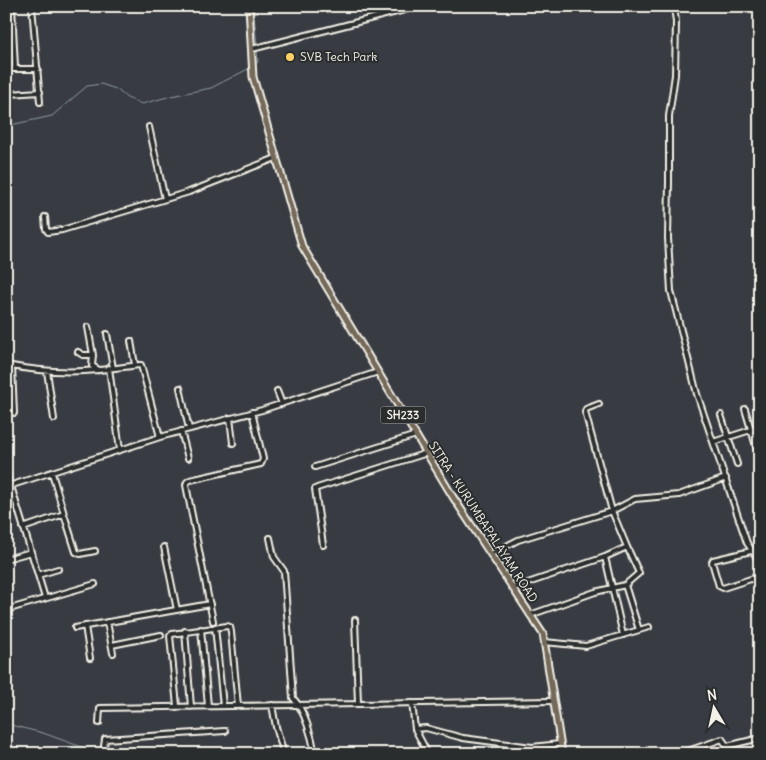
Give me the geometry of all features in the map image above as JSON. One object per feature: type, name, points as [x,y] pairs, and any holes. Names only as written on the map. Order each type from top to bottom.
[{"type":"main road","name":"SITRA - KURUMBAPALAYAM ROAD","points":[[249,6],[255,48],[252,62],[259,98],[302,246],[426,453],[543,634],[562,754]]},
{"type":"street","points":[[12,6],[15,68]]},
{"type":"street","points":[[32,6],[40,102]]},
{"type":"street","points":[[397,6],[398,12]]},
{"type":"street","points":[[255,48],[420,6]]},
{"type":"street","points":[[674,6],[676,22],[675,75],[669,116],[668,238],[671,291],[697,394],[751,551],[760,562]]},
{"type":"street","points":[[6,69],[38,69]]},
{"type":"street","points":[[9,94],[40,92]]},
{"type":"street","points":[[150,127],[165,199]]},
{"type":"street","points":[[45,217],[46,229],[50,233],[189,192],[276,158]]},
{"type":"street","points":[[88,327],[93,355],[92,366],[99,370]]},
{"type":"street","points":[[107,334],[120,450]]},
{"type":"street","points":[[131,341],[135,365]]},
{"type":"street","points":[[78,352],[84,355],[93,355]]},
{"type":"street","points":[[6,365],[47,371],[99,370],[141,364],[160,437]]},
{"type":"street","points":[[12,366],[14,414]]},
{"type":"street","points":[[47,371],[54,419]]},
{"type":"street","points":[[9,486],[160,437],[282,404],[378,372]]},
{"type":"street","points":[[6,388],[13,388]]},
{"type":"street","points":[[180,388],[189,429]]},
{"type":"street","points":[[277,391],[282,404]]},
{"type":"street","points":[[530,615],[563,602],[625,585],[639,573],[612,511],[585,412],[586,409],[599,404]]},
{"type":"street","points":[[744,409],[759,456]]},
{"type":"street","points":[[213,622],[186,485],[190,480],[262,464],[263,459],[252,412]]},
{"type":"street","points":[[722,415],[737,464]]},
{"type":"street","points":[[230,418],[233,443]]},
{"type":"street","points":[[713,442],[760,427]]},
{"type":"street","points":[[181,432],[188,458]]},
{"type":"street","points":[[316,467],[416,435]]},
{"type":"street","points":[[323,545],[315,489],[426,453]]},
{"type":"street","points":[[6,467],[9,486],[45,598]]},
{"type":"street","points":[[52,473],[76,552],[80,554],[95,551]]},
{"type":"street","points":[[490,554],[518,540],[612,511],[635,499],[679,495],[726,478]]},
{"type":"street","points":[[23,528],[64,514]]},
{"type":"street","points":[[270,538],[274,557],[284,571],[293,698],[298,703],[313,740],[315,754]]},
{"type":"street","points":[[164,547],[176,610]]},
{"type":"street","points":[[513,588],[627,548]]},
{"type":"street","points":[[751,551],[713,560],[719,586],[723,588],[760,576]]},
{"type":"street","points":[[6,559],[31,552]]},
{"type":"street","points":[[605,557],[623,634]]},
{"type":"street","points":[[38,575],[58,569]]},
{"type":"street","points":[[6,610],[95,584]]},
{"type":"street","points":[[625,585],[638,630]]},
{"type":"street","points":[[75,628],[210,604]]},
{"type":"street","points":[[356,620],[358,703]]},
{"type":"street","points":[[107,622],[113,653]]},
{"type":"street","points":[[85,626],[90,658]]},
{"type":"street","points":[[177,706],[170,636],[174,632],[228,626],[230,627],[238,706]]},
{"type":"street","points":[[215,627],[223,706]]},
{"type":"street","points":[[544,642],[586,646],[649,627]]},
{"type":"street","points":[[201,629],[208,706]]},
{"type":"street","points":[[185,632],[191,707]]},
{"type":"street","points":[[112,645],[160,635]]},
{"type":"street","points":[[99,723],[100,708],[298,703],[553,701]]},
{"type":"street","points":[[412,703],[414,729],[428,754]]},
{"type":"street","points":[[272,705],[284,754]]},
{"type":"street","points":[[414,729],[426,728],[463,738],[532,747],[560,744]]},
{"type":"street","points":[[103,754],[104,739],[225,731]]},
{"type":"street","points":[[679,754],[722,738],[727,746],[760,738]]},
{"type":"street","points":[[532,747],[532,754]]},
{"type":"waterway","points":[[253,6],[257,45]]},
{"type":"waterway","points":[[255,64],[258,62],[257,49]]},
{"type":"waterway","points":[[6,126],[52,116],[87,86],[101,84],[116,89],[127,98],[142,104],[211,88],[250,68]]},
{"type":"waterway","points":[[6,724],[43,733],[101,754]]},
{"type":"place","name":"SVB Tech Park","points":[[290,57]]}]
